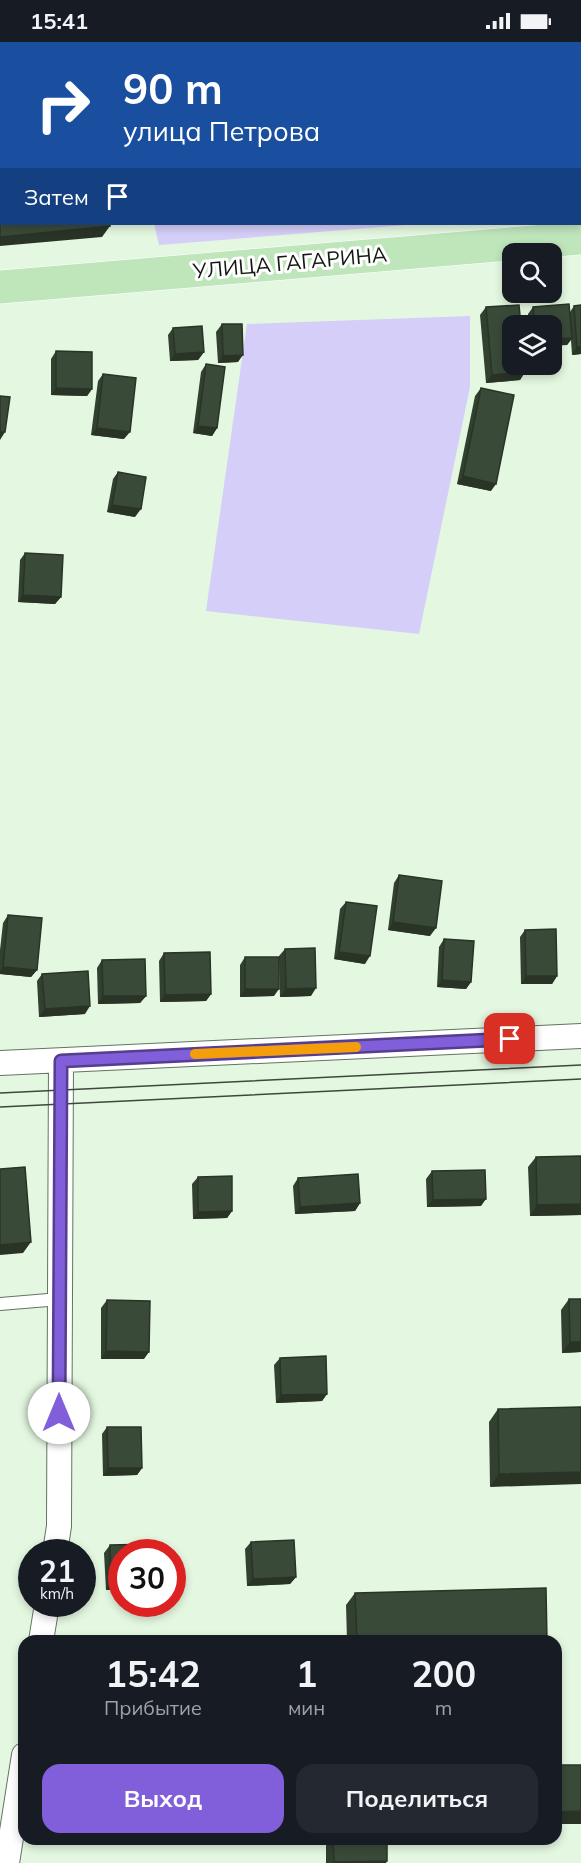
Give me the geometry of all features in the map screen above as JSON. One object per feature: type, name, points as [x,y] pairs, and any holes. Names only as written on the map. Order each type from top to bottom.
[{"type":"main road","name":"УЛИЦА ГАГАРИНА","points":[[0,287],[581,238]]},
{"type":"street","points":[[0,1063],[581,1036]]},
{"type":"street","points":[[57,1539],[59,1526],[61,1061]]},
{"type":"street","points":[[42,1635],[45,1617]]},
{"type":"street","points":[[8,1863],[18,1796]]},
{"type":"lane","points":[[0,1304],[60,1299]]},
{"type":"shaded area","points":[[154,225],[407,225],[159,245]]},
{"type":"shaded area","points":[[470,316],[470,387],[419,634],[206,611],[247,324]]},
{"type":"building","points":[[0,225],[110,225],[110,226],[0,237]]},
{"type":"building","points":[[569,304],[572,338],[562,338],[562,315],[534,315],[533,307]]},
{"type":"building","points":[[519,305],[520,315],[502,315],[502,374],[492,375],[486,307]]},
{"type":"building","points":[[581,305],[581,347],[577,347],[574,306]]},
{"type":"building","points":[[222,324],[242,324],[243,355],[223,356]]},
{"type":"building","points":[[202,326],[204,352],[175,354],[173,328]]},
{"type":"building","points":[[56,351],[92,352],[92,389],[56,388]]},
{"type":"building","points":[[206,364],[225,367],[217,428],[198,426]]},
{"type":"building","points":[[103,374],[136,378],[130,432],[97,428]]},
{"type":"building","points":[[481,388],[514,395],[496,484],[463,476]]},
{"type":"building","points":[[0,396],[10,397],[5,432],[0,432]]},
{"type":"building","points":[[118,472],[146,477],[141,509],[112,505]]},
{"type":"building","points":[[25,553],[63,555],[61,597],[23,595]]},
{"type":"building","points":[[399,875],[442,881],[436,928],[393,922]]},
{"type":"building","points":[[346,902],[377,906],[370,956],[339,952]]},
{"type":"building","points":[[8,915],[42,918],[37,970],[3,967]]},
{"type":"building","points":[[556,929],[557,976],[526,976],[525,930]]},
{"type":"building","points":[[444,939],[474,941],[471,982],[442,980]]},
{"type":"building","points":[[315,948],[316,988],[286,989],[285,949]]},
{"type":"building","points":[[210,952],[211,994],[165,995],[164,953]]},
{"type":"building","points":[[245,957],[279,957],[279,989],[245,989]]},
{"type":"building","points":[[145,959],[146,996],[103,996],[102,960]]},
{"type":"building","points":[[88,971],[90,1006],[45,1009],[42,974]]},
{"type":"building","points":[[581,1156],[581,1204],[537,1205],[536,1157]]},
{"type":"building","points":[[25,1167],[31,1242],[0,1245],[0,1169]]},
{"type":"building","points":[[485,1170],[486,1199],[433,1200],[432,1171]]},
{"type":"building","points":[[358,1174],[360,1203],[300,1207],[298,1178]]},
{"type":"building","points":[[232,1176],[232,1211],[198,1212],[198,1177]]},
{"type":"building","points":[[569,1299],[581,1299],[581,1342],[570,1342]]},
{"type":"building","points":[[107,1300],[150,1301],[149,1352],[106,1351]]},
{"type":"building","points":[[326,1356],[327,1394],[281,1395],[280,1358]]},
{"type":"building","points":[[581,1407],[581,1472],[499,1474],[498,1409]]},
{"type":"building","points":[[107,1427],[141,1427],[142,1468],[108,1468]]},
{"type":"building","points":[[294,1540],[296,1577],[253,1579],[251,1542]]},
{"type":"building","points":[[546,1588],[547,1635],[357,1635],[355,1593]]},
{"type":"building","points":[[562,1765],[581,1765],[581,1811],[562,1812]]},
{"type":"building","points":[[333,1845],[387,1845],[387,1861],[334,1862]]},
{"type":"tram line","points":[[0,1093],[581,1065]]},
{"type":"tram line","points":[[0,1107],[581,1079]]},
{"type":"slow traffic","points":[[195,1054],[356,1047]]},
{"type":"route","points":[[59,1413],[61,1061],[510,1039]]}]
